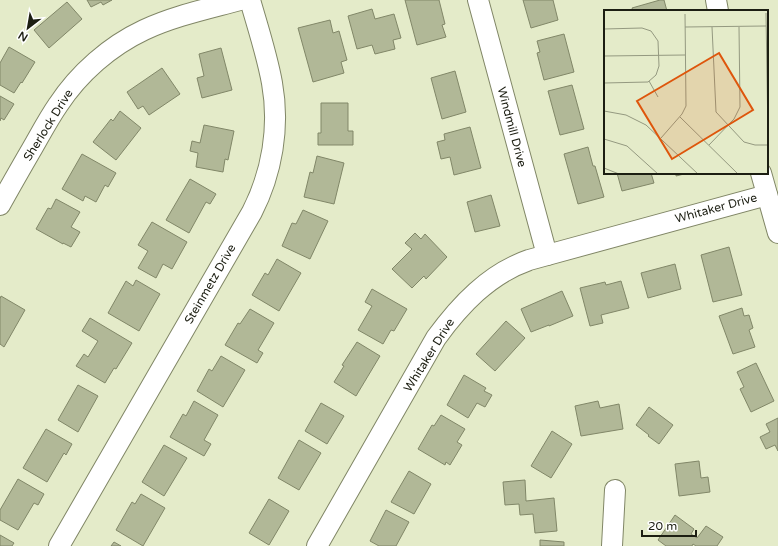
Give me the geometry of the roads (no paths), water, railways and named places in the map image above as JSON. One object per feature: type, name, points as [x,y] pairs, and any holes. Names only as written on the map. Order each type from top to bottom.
[{"type":"street","name":"Sherlock Drive","points":[[0,205],[58,104],[73,85],[96,61],[123,41],[155,25],[176,17],[240,0]]},
{"type":"street","name":"Steinmetz Drive","points":[[59,546],[252,212],[262,189],[271,157],[275,125],[274,109],[272,84],[250,0]]},
{"type":"street","name":"Windmill Drive","points":[[478,0],[547,255]]},
{"type":"street","points":[[716,0],[718,10]]},
{"type":"street","points":[[761,174],[778,233]]},
{"type":"street","name":"Whitaker Drive","points":[[317,546],[436,338],[446,324],[483,286],[506,270],[522,262],[767,195]]},
{"type":"street","points":[[612,546],[615,490]]}]
